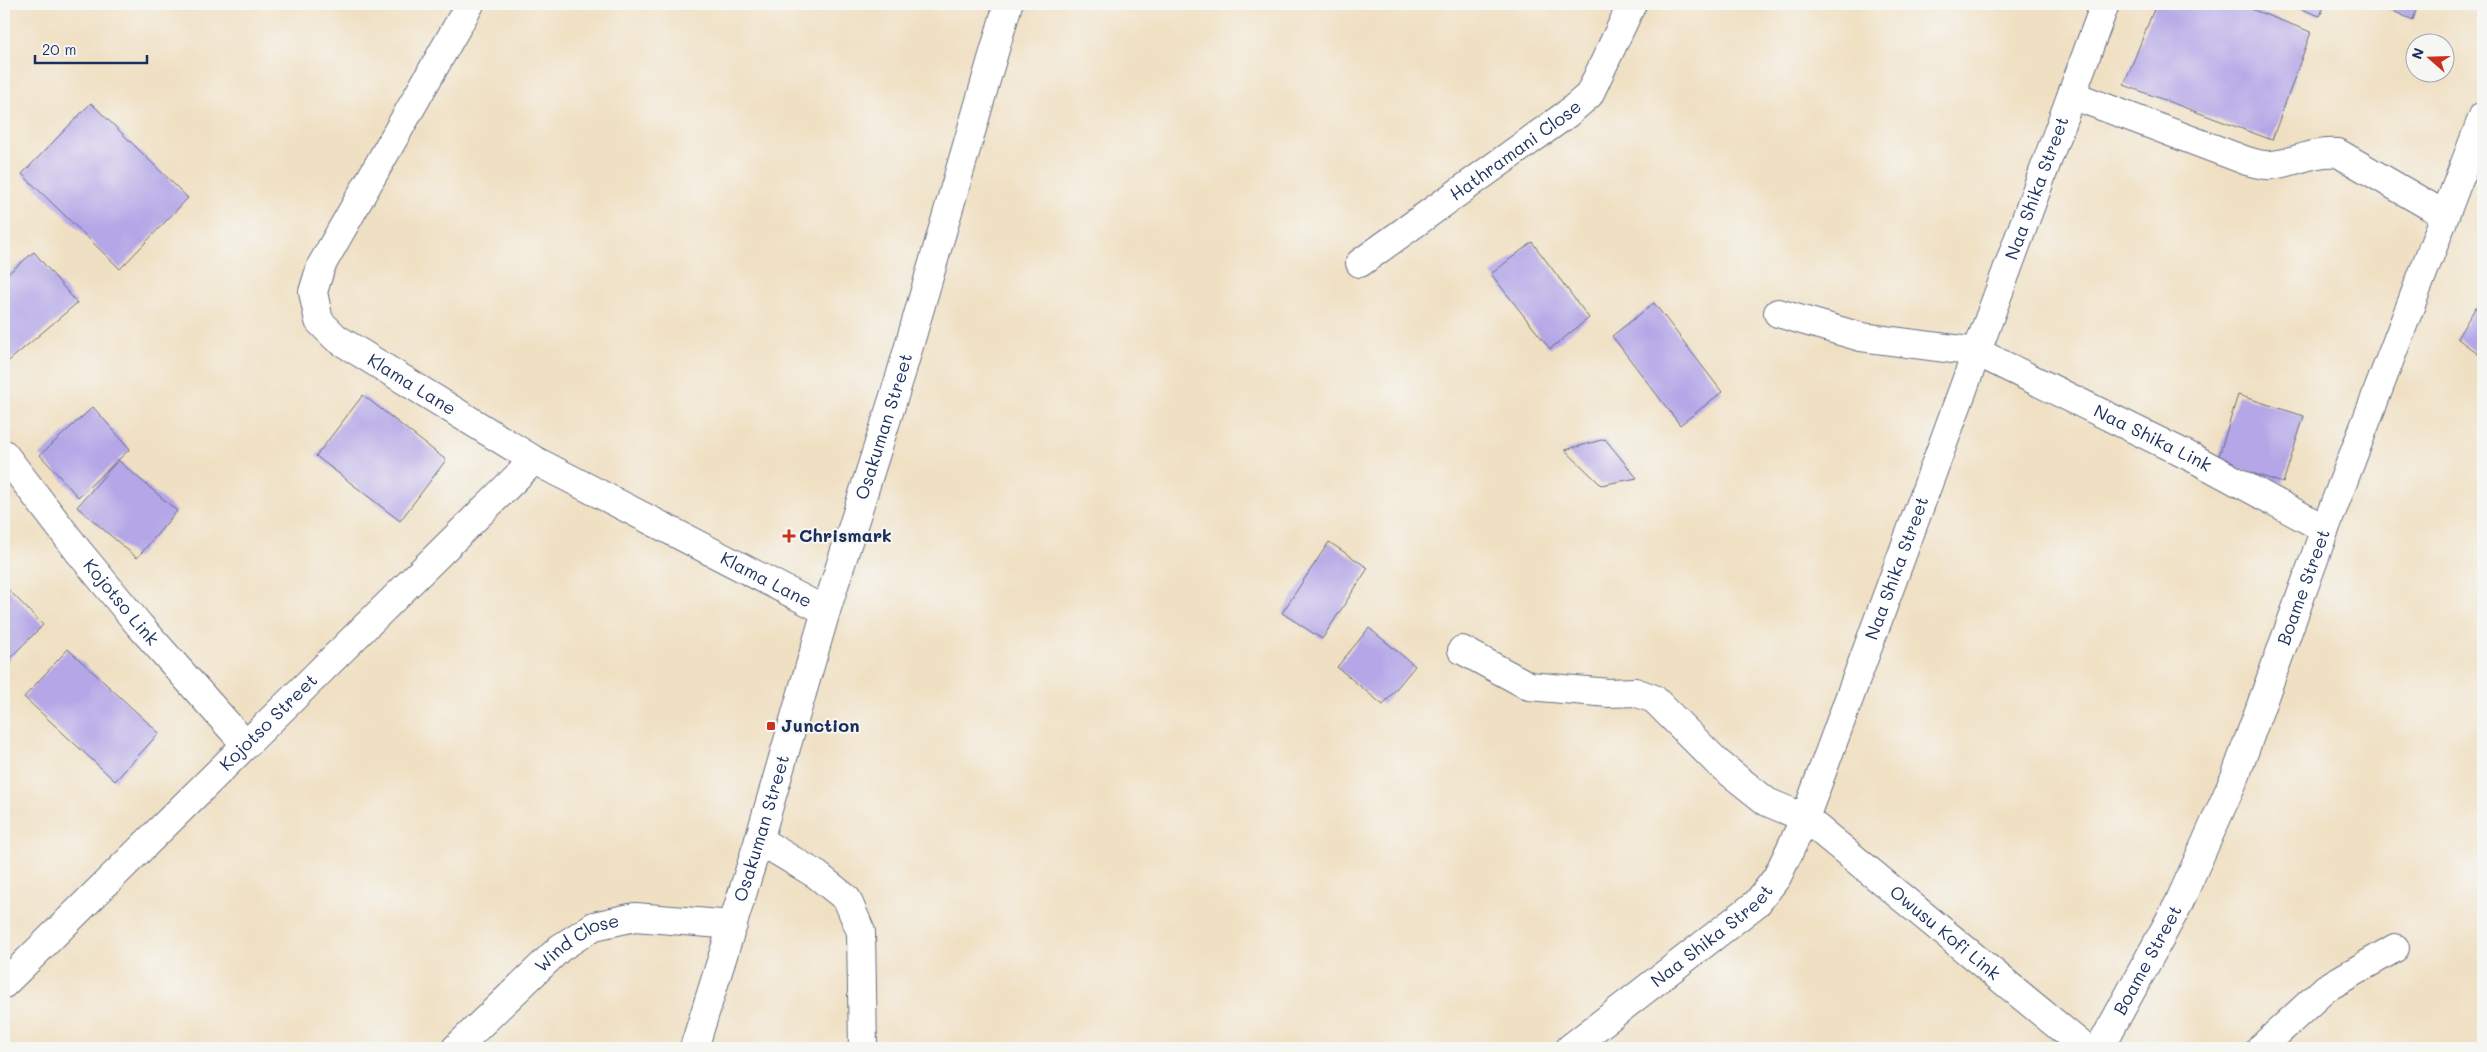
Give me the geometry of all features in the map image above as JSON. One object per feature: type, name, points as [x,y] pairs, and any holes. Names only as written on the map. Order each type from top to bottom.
[{"type":"street","name":"Klama Lane","points":[[470,4],[321,266],[313,292],[319,321],[336,338],[534,460],[826,611]]},
{"type":"street","name":"Osakuman Street","points":[[694,1048],[759,840],[826,611],[900,377],[1008,4]]},
{"type":"street","name":"Hathramani Close","points":[[1360,263],[1568,114],[1589,95],[1632,4]]},
{"type":"street","name":"Naa Shika Street","points":[[1570,1048],[1757,903],[1777,877],[1804,818],[2106,4]]},
{"type":"street","points":[[2072,95],[2247,161],[2268,166],[2286,163],[2320,152],[2338,153],[2445,216]]},
{"type":"street","name":"Boame Street","points":[[2100,1048],[2178,905],[2235,777],[2325,529],[2483,116]]},
{"type":"street","name":"Naa Shika Link","points":[[1778,313],[1862,337],[1977,352],[2197,460],[2325,529]]},
{"type":"street","name":"Kojotso Street","points":[[4,984],[534,460]]},
{"type":"street","name":"Kojotso Link","points":[[8,467],[140,626],[246,745]]},
{"type":"street","name":"Owusu Kofi Link","points":[[1462,650],[1529,686],[1608,693],[1635,692],[1654,700],[1718,763],[1767,802],[1804,818],[2085,1048]]},
{"type":"street","points":[[759,840],[817,875],[847,899],[861,932],[863,1048]]},
{"type":"street","name":"Wind Close","points":[[456,1048],[560,948],[594,926],[635,917],[733,925]]},
{"type":"street","points":[[2261,1048],[2326,988],[2395,948]]},
{"type":"building","points":[[2156,4],[2238,4],[2311,32],[2272,140],[2124,85]]},
{"type":"building","points":[[2287,4],[2325,4],[2320,16]]},
{"type":"building","points":[[2377,4],[2418,4],[2413,20]]},
{"type":"building","points":[[91,103],[188,198],[120,269],[22,174]]},
{"type":"building","points":[[1532,242],[1589,318],[1550,349],[1491,274]]},
{"type":"building","points":[[34,252],[77,303],[4,365],[4,277]]},
{"type":"building","points":[[2479,302],[2483,305],[2483,358],[2457,338]]},
{"type":"building","points":[[1654,303],[1722,392],[1680,425],[1612,336]]},
{"type":"building","points":[[363,395],[446,460],[400,521],[316,456]]},
{"type":"building","points":[[2238,395],[2304,416],[2283,483],[2217,462]]},
{"type":"building","points":[[93,407],[130,449],[78,497],[40,455]]},
{"type":"building","points":[[1605,439],[1637,478],[1601,485],[1565,450]]},
{"type":"building","points":[[118,460],[177,511],[137,558],[77,507]]},
{"type":"building","points":[[1329,542],[1368,568],[1322,639],[1282,613]]},
{"type":"building","points":[[4,585],[43,625],[4,664]]},
{"type":"building","points":[[1369,628],[1415,666],[1383,705],[1337,667]]},
{"type":"building","points":[[68,649],[159,733],[115,781],[24,697]]},
{"type":"place","name":"Chrismark","points":[[789,536]]},
{"type":"place","name":"Junction","points":[[771,726]]}]
